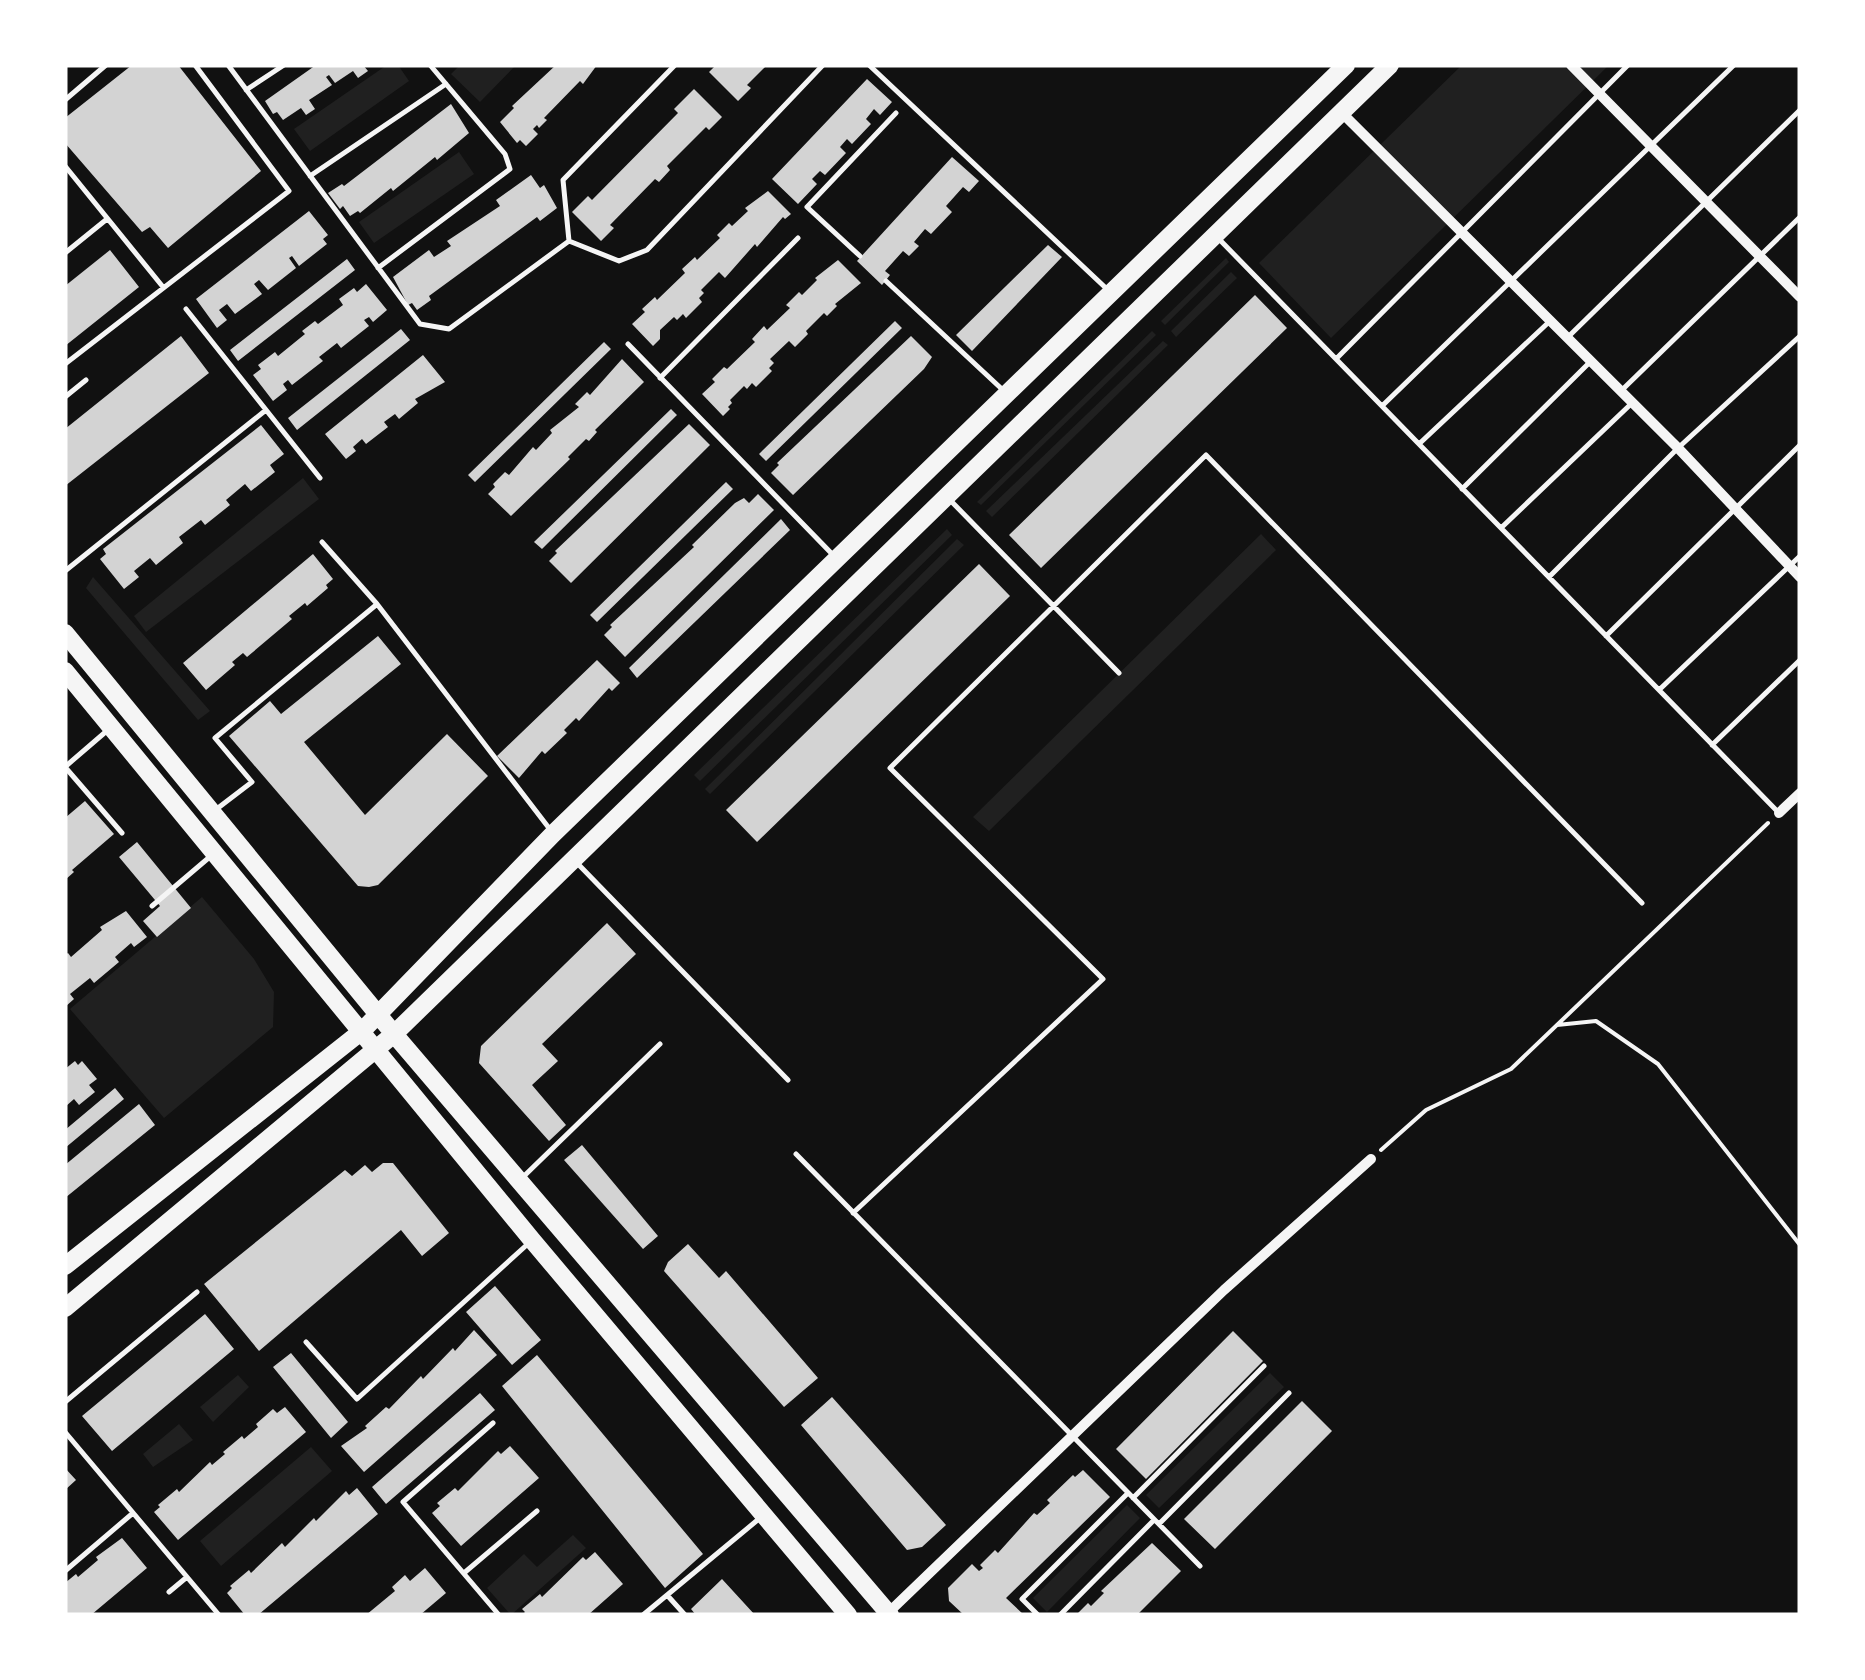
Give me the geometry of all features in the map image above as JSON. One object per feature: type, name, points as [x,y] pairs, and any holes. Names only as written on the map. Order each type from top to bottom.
[{"type":"main road","points":[[65,1266],[362,1032],[554,834],[1346,65]]},
{"type":"main road","points":[[65,1308],[394,1034],[1390,65]]},
{"type":"main road","points":[[65,634],[394,1034],[889,1614]]},
{"type":"main road","points":[[65,671],[532,1240],[848,1615]]},
{"type":"street","points":[[1571,65],[1800,297]]},
{"type":"street","points":[[1341,112],[1678,448],[1800,577]]},
{"type":"street","points":[[1779,812],[1800,793]]},
{"type":"street","points":[[889,1614],[1224,1290],[1371,1158]]},
{"type":"lane","points":[[65,100],[106,65]]},
{"type":"lane","points":[[65,364],[289,191],[195,65]]},
{"type":"lane","points":[[228,65],[420,324],[448,329],[569,241]]},
{"type":"lane","points":[[246,90],[284,65]]},
{"type":"lane","points":[[378,268],[510,169],[505,154],[430,65]]},
{"type":"lane","points":[[569,241],[563,180],[675,65]]},
{"type":"lane","points":[[569,241],[619,261],[647,250],[822,65]]},
{"type":"lane","points":[[869,65],[1111,293]]},
{"type":"lane","points":[[1336,359],[1628,65]]},
{"type":"lane","points":[[1382,406],[1734,65]]},
{"type":"lane","points":[[310,176],[446,84]]},
{"type":"lane","points":[[1568,338],[1800,110]]},
{"type":"lane","points":[[860,256],[807,207],[896,113]]},
{"type":"lane","points":[[65,166],[163,286]]},
{"type":"lane","points":[[1621,391],[1800,217]]},
{"type":"lane","points":[[65,252],[107,219]]},
{"type":"lane","points":[[1215,235],[1779,812]]},
{"type":"lane","points":[[660,378],[798,238]]},
{"type":"lane","points":[[886,281],[1007,394]]},
{"type":"lane","points":[[186,309],[320,478]]},
{"type":"lane","points":[[1420,444],[1550,321]]},
{"type":"lane","points":[[1548,577],[1678,448],[1800,336]]},
{"type":"lane","points":[[628,344],[837,559]]},
{"type":"lane","points":[[1462,488],[1591,361]]},
{"type":"lane","points":[[65,397],[86,380]]},
{"type":"lane","points":[[1501,528],[1632,403]]},
{"type":"lane","points":[[65,571],[266,410]]},
{"type":"lane","points":[[1606,636],[1800,445]]},
{"type":"lane","points":[[854,1213],[1104,979],[890,768],[1206,455],[1642,903]]},
{"type":"lane","points":[[947,497],[1119,672]]},
{"type":"lane","points":[[322,542],[376,604],[554,834]]},
{"type":"lane","points":[[1660,690],[1800,556]]},
{"type":"lane","points":[[212,812],[252,782],[215,738],[376,604]]},
{"type":"lane","points":[[1712,745],[1800,660]]},
{"type":"lane","points":[[111,727],[65,767],[122,833]]},
{"type":"lane","points":[[152,906],[215,853]]},
{"type":"lane","points":[[574,860],[788,1080]]},
{"type":"lane","points":[[520,1180],[660,1044]]},
{"type":"lane","points":[[796,1154],[1200,1566]]},
{"type":"lane","points":[[306,1342],[356,1400],[532,1240]]},
{"type":"lane","points":[[65,1402],[197,1292]]},
{"type":"lane","points":[[1038,1615],[1022,1599],[1264,1366]]},
{"type":"lane","points":[[1060,1615],[1288,1393]]},
{"type":"lane","points":[[493,1423],[403,1502],[499,1615]]},
{"type":"lane","points":[[65,1432],[219,1615]]},
{"type":"lane","points":[[464,1574],[536,1511]]},
{"type":"lane","points":[[65,1570],[133,1513]]},
{"type":"lane","points":[[643,1615],[762,1516]]},
{"type":"lane","points":[[170,1592],[187,1577]]},
{"type":"lane","points":[[666,1594],[686,1615]]},
{"type":"path","points":[[1371,1158],[1426,1110],[1511,1068],[1779,812]]},
{"type":"path","points":[[1558,1024],[1596,1021],[1658,1064],[1800,1245]]},
{"type":"shaded area","points":[[387,65],[398,65],[409,81],[310,151],[294,129]]},
{"type":"shaded area","points":[[460,65],[516,65],[480,102],[451,74]]},
{"type":"shaded area","points":[[1462,65],[1609,65],[1331,338],[1259,263]]},
{"type":"shaded area","points":[[459,152],[474,174],[374,243],[359,222]]},
{"type":"shaded area","points":[[1226,258],[1229,262],[1165,325],[1161,321]]},
{"type":"shaded area","points":[[1231,272],[1237,278],[1176,337],[1171,331]]},
{"type":"shaded area","points":[[1152,331],[1156,335],[981,505],[977,502]]},
{"type":"shaded area","points":[[1163,341],[1168,345],[992,517],[986,511]]},
{"type":"shaded area","points":[[303,478],[319,499],[146,632],[134,616]]},
{"type":"shaded area","points":[[947,529],[952,535],[700,781],[694,775]]},
{"type":"shaded area","points":[[1261,534],[1276,550],[989,831],[973,817]]},
{"type":"shaded area","points":[[957,539],[964,545],[710,794],[705,789]]},
{"type":"shaded area","points":[[93,577],[210,711],[198,720],[86,588]]},
{"type":"shaded area","points":[[202,897],[254,959],[274,992],[273,1027],[164,1118],[70,1009]]},
{"type":"shaded area","points":[[1270,1373],[1284,1387],[1159,1508],[1146,1495]]},
{"type":"shaded area","points":[[238,1375],[249,1387],[213,1422],[200,1407]]},
{"type":"shaded area","points":[[179,1424],[193,1440],[153,1467],[143,1454]]},
{"type":"shaded area","points":[[311,1447],[332,1471],[221,1566],[200,1541]]},
{"type":"shaded area","points":[[1127,1505],[1140,1518],[1047,1612],[1033,1598]]},
{"type":"shaded area","points":[[573,1535],[586,1548],[511,1615],[487,1588],[524,1554],[537,1567]]},
{"type":"building","points":[[132,65],[178,65],[261,171],[168,248],[150,227],[142,232],[65,143],[65,118]]},
{"type":"building","points":[[316,65],[363,65],[368,71],[358,78],[353,71],[335,83],[329,75],[326,77],[332,85],[309,100],[315,109],[306,115],[301,108],[283,120],[277,112],[273,114],[265,101]]},
{"type":"building","points":[[556,65],[597,65],[583,84],[580,81],[544,118],[547,120],[539,128],[537,125],[533,129],[538,134],[526,146],[520,140],[517,143],[500,122]]},
{"type":"building","points":[[716,65],[767,65],[747,85],[751,88],[738,101],[709,72]]},
{"type":"building","points":[[867,79],[892,102],[880,115],[874,109],[866,119],[871,124],[852,144],[847,139],[840,147],[846,153],[825,175],[820,171],[812,179],[817,184],[798,204],[772,179]]},
{"type":"building","points":[[694,89],[722,117],[709,130],[706,127],[667,166],[670,170],[659,182],[655,179],[610,225],[614,228],[601,241],[572,212],[588,196],[592,200],[678,113],[674,109]]},
{"type":"building","points":[[451,104],[469,133],[360,213],[350,216],[343,206],[340,209],[328,193],[344,186]]},
{"type":"building","points":[[952,157],[979,181],[969,192],[963,187],[946,206],[952,212],[931,234],[925,229],[914,242],[919,246],[909,256],[903,251],[885,271],[890,275],[882,285],[857,261]]},
{"type":"building","points":[[531,175],[540,188],[544,185],[557,208],[540,221],[537,217],[429,296],[431,300],[417,310],[412,303],[408,305],[393,277],[429,250],[434,257],[451,246],[447,241],[500,206],[496,200]]},
{"type":"building","points":[[768,191],[791,214],[783,217],[757,247],[755,244],[725,278],[719,272],[701,290],[702,302],[686,318],[683,314],[677,320],[674,317],[660,330],[660,339],[653,346],[632,324],[645,312],[642,309],[655,297],[657,300],[685,273],[682,269],[695,257],[697,260],[720,238],[717,235],[729,223],[732,226],[748,211],[745,208]]},
{"type":"building","points":[[309,211],[328,235],[323,239],[327,244],[299,266],[292,256],[289,258],[296,268],[268,290],[259,280],[254,284],[262,294],[235,314],[227,304],[219,310],[227,320],[217,328],[196,299]]},
{"type":"building","points":[[1048,245],[1062,257],[972,351],[956,335]]},
{"type":"building","points":[[110,250],[139,287],[65,346],[65,286]]},
{"type":"building","points":[[347,259],[355,270],[238,361],[230,350]]},
{"type":"building","points":[[838,260],[861,283],[835,304],[827,316],[824,313],[795,347],[789,341],[770,359],[774,363],[769,368],[772,371],[756,387],[752,383],[747,389],[744,386],[730,400],[730,409],[723,416],[702,394],[715,382],[712,379],[755,342],[752,339],[764,326],[767,330],[790,308],[786,305],[799,292],[802,295],[815,278]]},
{"type":"building","points":[[366,284],[387,310],[373,322],[369,317],[364,320],[369,326],[341,348],[337,343],[319,357],[323,361],[292,385],[288,380],[283,384],[287,390],[273,401],[253,375],[261,369],[258,365],[275,352],[278,356],[305,334],[302,331],[343,305],[339,299]]},
{"type":"building","points":[[1255,295],[1287,328],[1041,568],[1009,535]]},
{"type":"building","points":[[895,321],[902,328],[766,461],[759,454]]},
{"type":"building","points":[[401,329],[410,340],[297,430],[288,418]]},
{"type":"building","points":[[181,336],[209,373],[65,486],[65,429]]},
{"type":"building","points":[[911,336],[932,357],[924,369],[793,495],[771,473],[777,463]]},
{"type":"building","points":[[604,342],[611,349],[475,482],[468,475]]},
{"type":"building","points":[[423,355],[445,382],[415,399],[418,403],[399,419],[395,414],[384,422],[388,427],[366,444],[362,439],[346,459],[325,434]]},
{"type":"building","points":[[622,359],[644,382],[511,516],[488,494],[495,487],[493,484],[505,472],[509,475],[533,447],[536,450],[552,433],[550,430],[579,407],[575,404],[587,392],[590,395]]},
{"type":"building","points":[[671,409],[677,415],[542,549],[534,542]]},
{"type":"building","points":[[689,424],[710,445],[571,583],[549,561],[555,551]]},
{"type":"building","points":[[261,425],[284,454],[270,465],[275,472],[251,491],[245,484],[226,500],[230,505],[205,525],[201,520],[179,537],[183,543],[156,565],[150,558],[134,571],[139,577],[124,589],[100,559],[106,554],[103,549]]},
{"type":"building","points":[[726,482],[733,489],[597,622],[590,615]]},
{"type":"building","points":[[758,494],[774,510],[625,657],[604,635],[610,625],[735,503],[744,498],[749,503]]},
{"type":"building","points":[[781,519],[790,530],[637,678],[629,668]]},
{"type":"building","points":[[313,554],[333,579],[326,585],[328,588],[289,616],[292,619],[247,657],[243,653],[232,662],[235,665],[206,690],[183,663]]},
{"type":"building","points":[[979,564],[1010,596],[757,842],[726,810]]},
{"type":"building","points":[[378,636],[401,664],[304,742],[365,815],[447,734],[488,776],[378,885],[369,887],[358,886],[229,736],[270,701],[281,714]]},
{"type":"building","points":[[597,660],[620,683],[612,691],[609,688],[579,721],[576,718],[564,730],[567,733],[545,754],[542,751],[519,778],[497,756]]},
{"type":"building","points":[[85,801],[114,834],[65,880],[65,818]]},
{"type":"building","points":[[137,842],[191,908],[157,937],[143,921],[160,906],[119,857]]},
{"type":"building","points":[[126,911],[147,937],[134,947],[131,943],[115,957],[119,962],[94,983],[90,978],[70,994],[74,999],[65,1007],[65,955],[71,957],[102,930],[100,927]]},
{"type":"building","points":[[607,923],[636,954],[542,1044],[558,1061],[532,1085],[566,1125],[549,1141],[479,1063],[481,1046]]},
{"type":"building","points":[[75,1061],[78,1065],[82,1061],[97,1079],[89,1085],[95,1092],[79,1105],[74,1099],[65,1107],[65,1069]]},
{"type":"building","points":[[115,1088],[124,1099],[65,1148],[65,1130]]},
{"type":"building","points":[[139,1104],[155,1125],[65,1198],[65,1165]]},
{"type":"building","points":[[582,1145],[658,1236],[643,1249],[564,1160]]},
{"type":"building","points":[[383,1163],[393,1163],[449,1233],[422,1256],[401,1230],[259,1351],[204,1284],[345,1170],[352,1176],[365,1165],[372,1172]]},
{"type":"building","points":[[688,1244],[719,1278],[726,1271],[818,1378],[784,1407],[664,1271]]},
{"type":"building","points":[[495,1286],[541,1340],[512,1365],[466,1312]]},
{"type":"building","points":[[205,1314],[234,1349],[112,1451],[82,1416]]},
{"type":"building","points":[[474,1330],[497,1355],[364,1472],[341,1446],[367,1428],[386,1407],[389,1409]]},
{"type":"building","points":[[1233,1331],[1263,1361],[1146,1479],[1116,1449]]},
{"type":"building","points":[[291,1353],[348,1422],[331,1438],[273,1367]]},
{"type":"building","points":[[537,1355],[703,1554],[665,1588],[502,1386]]},
{"type":"building","points":[[480,1393],[495,1410],[386,1504],[372,1487]]},
{"type":"building","points":[[832,1397],[946,1525],[922,1547],[907,1550],[801,1425]]},
{"type":"building","points":[[1302,1401],[1332,1431],[1215,1549],[1184,1519]]},
{"type":"building","points":[[285,1407],[306,1432],[178,1540],[154,1512],[158,1505],[177,1489],[179,1492],[210,1462],[212,1465],[242,1436],[244,1439],[273,1409],[277,1413]]},
{"type":"building","points":[[510,1446],[539,1478],[461,1546],[432,1513],[440,1506],[437,1503],[455,1488],[458,1491],[498,1451],[501,1454]]},
{"type":"building","points":[[65,1468],[76,1480],[65,1490]]},
{"type":"building","points":[[1083,1470],[1110,1497],[1006,1598],[1024,1615],[964,1615],[949,1601],[948,1588],[972,1564],[979,1571],[983,1568],[980,1565],[995,1550],[998,1553],[1034,1513],[1037,1515],[1050,1503],[1047,1500]]},
{"type":"building","points":[[357,1488],[378,1514],[258,1615],[245,1615],[227,1593],[230,1586],[249,1570],[251,1573],[282,1543],[285,1547],[346,1491],[349,1495]]},
{"type":"building","points":[[122,1538],[147,1568],[91,1615],[65,1615],[65,1583],[76,1574],[78,1577],[98,1560],[96,1557]]},
{"type":"building","points":[[1152,1543],[1181,1571],[1137,1615],[1076,1615],[1088,1603],[1091,1606],[1104,1593],[1101,1591]]},
{"type":"building","points":[[595,1552],[623,1584],[588,1615],[522,1615],[522,1609],[540,1594],[542,1597],[583,1557],[586,1560]]},
{"type":"building","points":[[425,1568],[446,1593],[420,1615],[366,1615],[395,1591],[392,1587],[405,1575],[410,1581]]},
{"type":"building","points":[[722,1579],[755,1615],[696,1615],[691,1609]]}]
